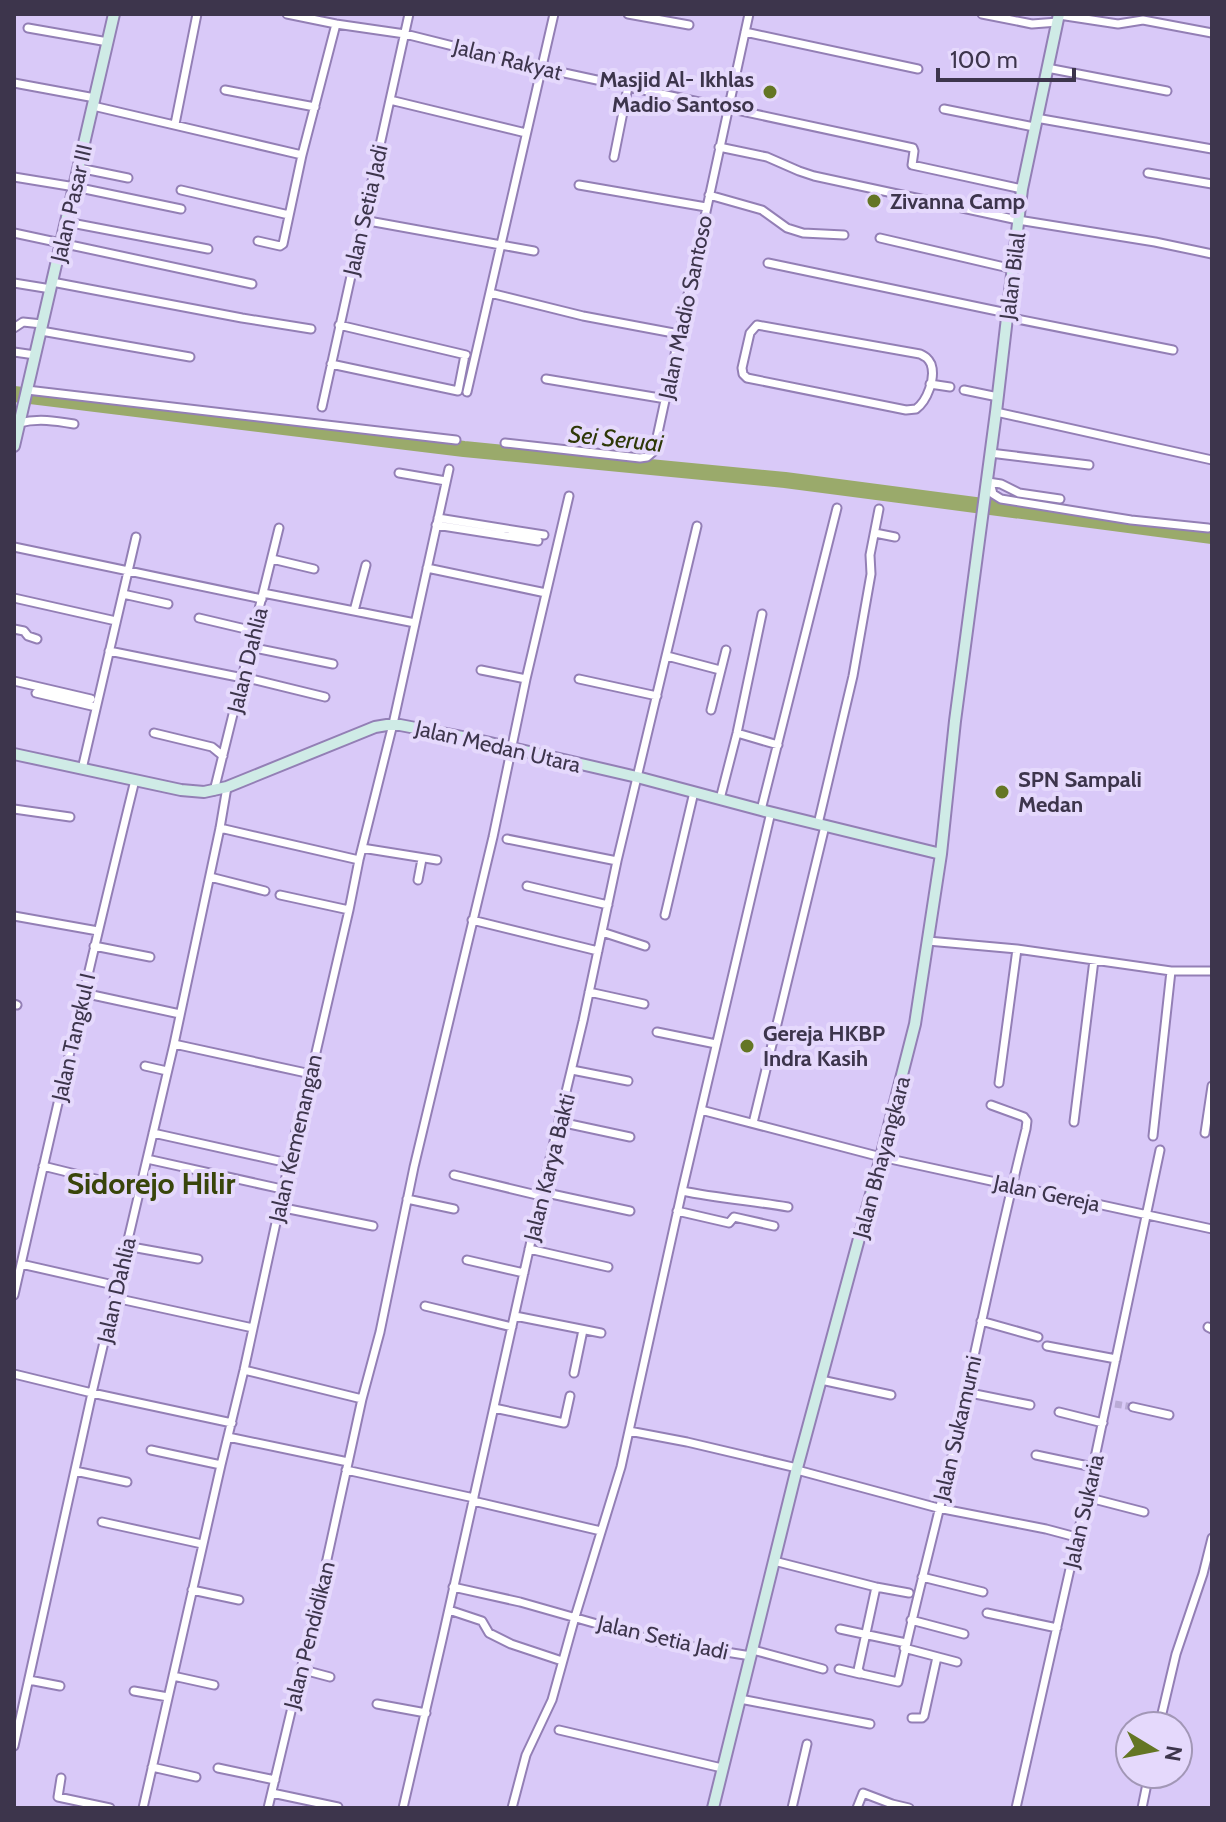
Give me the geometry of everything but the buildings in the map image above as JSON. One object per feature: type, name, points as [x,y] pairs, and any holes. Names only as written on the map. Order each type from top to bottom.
[{"type":"main road","name":"Jalan Pasar III","points":[[14,446],[114,14]]},
{"type":"main road","name":"Jalan Bilal","points":[[987,486],[1022,189],[1059,17]]},
{"type":"main road","name":"Jalan Bhayangkara","points":[[713,1808],[797,1469],[909,1053],[941,854],[955,721],[987,486]]},
{"type":"main road","name":"Jalan Medan Utara","points":[[14,754],[193,792],[214,791],[375,727],[393,724],[433,730],[637,777],[941,854]]},
{"type":"street","points":[[175,124],[197,14]]},
{"type":"street","name":"Jalan Rakyat","points":[[287,14],[405,34],[541,68],[913,148],[911,165],[1022,189]]},
{"type":"street","name":"Jalan Setia Jadi","points":[[322,407],[409,14]]},
{"type":"street","points":[[467,392],[554,14]]},
{"type":"street","points":[[628,14],[689,25]]},
{"type":"street","name":"Jalan Madio Santoso","points":[[505,443],[645,458],[651,455],[656,446],[749,14]]},
{"type":"street","points":[[982,14],[1032,24],[1059,17],[1118,24],[1143,20],[1212,33]]},
{"type":"street","points":[[258,241],[282,246],[336,24]]},
{"type":"street","points":[[28,28],[108,42]]},
{"type":"street","points":[[745,32],[918,69]]},
{"type":"street","points":[[1047,68],[1167,91]]},
{"type":"street","points":[[14,83],[302,155]]},
{"type":"street","points":[[614,157],[628,87]]},
{"type":"street","points":[[225,90],[315,107]]},
{"type":"street","points":[[390,100],[526,133]]},
{"type":"street","points":[[944,109],[1212,149]]},
{"type":"street","points":[[719,147],[767,157],[814,176],[1018,220],[1212,254]]},
{"type":"street","points":[[79,168],[128,178]]},
{"type":"street","points":[[1148,173],[1212,184]]},
{"type":"street","points":[[14,177],[181,209]]},
{"type":"street","points":[[579,185],[706,207]]},
{"type":"street","points":[[181,190],[289,215]]},
{"type":"street","points":[[709,195],[762,210],[787,228],[803,233],[844,235]]},
{"type":"street","points":[[363,220],[534,251]]},
{"type":"street","points":[[66,222],[208,249]]},
{"type":"street","points":[[14,233],[252,284]]},
{"type":"street","points":[[880,238],[1013,269]]},
{"type":"street","points":[[768,263],[1173,350]]},
{"type":"street","points":[[14,283],[51,285],[311,329]]},
{"type":"street","points":[[490,293],[583,316],[679,334]]},
{"type":"street","points":[[14,328],[23,322],[190,357]]},
{"type":"street","points":[[760,324],[920,354],[931,364],[930,384],[923,403],[916,409],[906,410],[750,379],[745,377],[742,368],[751,331],[760,324]]},
{"type":"street","points":[[339,325],[474,357]]},
{"type":"street","points":[[14,352],[35,355]]},
{"type":"street","points":[[331,364],[458,391],[465,355]]},
{"type":"street","points":[[546,379],[666,399]]},
{"type":"street","points":[[930,384],[950,387]]},
{"type":"street","points":[[964,390],[998,397]]},
{"type":"street","points":[[27,391],[456,440]]},
{"type":"street","points":[[996,412],[1212,460]]},
{"type":"street","points":[[21,417],[74,424]]},
{"type":"street","points":[[990,453],[1089,465]]},
{"type":"street","name":"Jalan Kemenangan","points":[[143,1808],[449,469]]},
{"type":"street","points":[[399,473],[446,481]]},
{"type":"street","points":[[1060,499],[1019,493],[1001,484],[987,486],[1001,499],[1131,520],[1208,528]]},
{"type":"street","points":[[347,1466],[569,496]]},
{"type":"street","points":[[512,1808],[526,1755],[552,1700],[621,1467],[716,1044],[778,745],[837,508]]},
{"type":"street","points":[[753,1123],[853,676],[879,509]]},
{"type":"street","points":[[437,522],[541,538]]},
{"type":"street","name":"Jalan Karya Bakti","points":[[403,1808],[617,861],[697,526]]},
{"type":"street","name":"Jalan Dahlia","points":[[214,791],[279,528]]},
{"type":"street","points":[[875,533],[895,537]]},
{"type":"street","points":[[82,769],[94,703],[136,537]]},
{"type":"street","points":[[14,547],[415,623]]},
{"type":"street","points":[[272,559],[314,569]]},
{"type":"street","points":[[354,611],[366,565]]},
{"type":"street","points":[[427,568],[546,593]]},
{"type":"street","points":[[123,594],[168,604]]},
{"type":"street","points":[[14,598],[116,621]]},
{"type":"street","points":[[720,799],[762,614]]},
{"type":"street","points":[[199,618],[254,631]]},
{"type":"street","points":[[14,629],[37,639]]},
{"type":"street","points":[[250,647],[333,664]]},
{"type":"street","points":[[711,710],[726,650]]},
{"type":"street","points":[[109,651],[243,677],[325,697]]},
{"type":"street","points":[[667,656],[720,670]]},
{"type":"street","points":[[481,670],[526,679]]},
{"type":"street","points":[[579,679],[657,696]]},
{"type":"street","points":[[14,681],[94,703]]},
{"type":"street","points":[[36,693],[94,703]]},
{"type":"street","points":[[154,733],[212,747],[223,756]]},
{"type":"street","points":[[737,733],[778,745]]},
{"type":"street","name":"Jalan Tangkul I","points":[[14,1295],[19,1260],[135,780]]},
{"type":"street","name":"Jalan Dahlia","points":[[14,1746],[174,1044],[227,787]]},
{"type":"street","points":[[665,915],[694,792]]},
{"type":"street","points":[[14,809],[70,817]]},
{"type":"street","points":[[220,828],[359,860]]},
{"type":"street","points":[[507,839],[617,861]]},
{"type":"street","points":[[362,848],[437,860]]},
{"type":"street","points":[[418,880],[422,859]]},
{"type":"street","points":[[210,877],[265,891]]},
{"type":"street","points":[[527,886],[608,905]]},
{"type":"street","points":[[280,895],[349,910]]},
{"type":"street","points":[[14,916],[98,931]]},
{"type":"street","points":[[472,920],[598,951]]},
{"type":"street","points":[[602,932],[645,946]]},
{"type":"street","points":[[928,941],[1017,949],[1171,971],[1212,971]]},
{"type":"street","points":[[94,946],[150,957]]},
{"type":"street","points":[[999,1083],[1017,949]]},
{"type":"street","points":[[1074,1122],[1094,960]]},
{"type":"street","points":[[1153,1136],[1171,971]]},
{"type":"street","points":[[589,992],[644,1004]]},
{"type":"street","points":[[83,993],[180,1014]]},
{"type":"street","points":[[657,1032],[716,1044]]},
{"type":"street","points":[[174,1044],[311,1074]]},
{"type":"street","points":[[145,1066],[167,1071]]},
{"type":"street","points":[[572,1070],[628,1081]]},
{"type":"street","points":[[1205,1133],[1212,1086]]},
{"type":"street","name":"Jalan Sukamurni","points":[[862,1674],[898,1682],[1027,1121],[1021,1115],[991,1105]]},
{"type":"street","name":"Jalan Gereja","points":[[701,1110],[881,1157],[1212,1229]]},
{"type":"street","points":[[560,1122],[630,1137]]},
{"type":"street","points":[[153,1133],[288,1163]]},
{"type":"street","name":"Jalan Sukaria","points":[[1016,1808],[1076,1537],[1103,1423],[1111,1403],[1116,1359],[1160,1150]]},
{"type":"street","points":[[147,1159],[282,1189]]},
{"type":"street","points":[[43,1166],[140,1190]]},
{"type":"street","points":[[454,1175],[630,1211]]},
{"type":"street","points":[[682,1191],[788,1207]]},
{"type":"street","points":[[407,1199],[454,1209]]},
{"type":"street","points":[[279,1207],[373,1226]]},
{"type":"street","points":[[677,1211],[731,1223],[734,1217],[774,1226]]},
{"type":"street","points":[[126,1246],[198,1259]]},
{"type":"street","points":[[529,1249],[608,1267]]},
{"type":"street","points":[[19,1260],[118,1286]]},
{"type":"street","points":[[467,1260],[524,1273]]},
{"type":"street","points":[[115,1298],[253,1328]]},
{"type":"street","points":[[425,1306],[512,1327]]},
{"type":"street","points":[[515,1316],[601,1333]]},
{"type":"street","points":[[981,1321],[1038,1337]]},
{"type":"street","points":[[574,1373],[583,1330]]},
{"type":"street","points":[[1047,1346],[1116,1359]]},
{"type":"street","points":[[244,1370],[362,1399]]},
{"type":"street","points":[[14,1374],[232,1423]]},
{"type":"street","points":[[821,1380],[891,1395]]},
{"type":"street","points":[[965,1392],[1030,1405]]},
{"type":"street","points":[[494,1408],[564,1423],[570,1396]]},
{"type":"street","points":[[1133,1407],[1169,1415]]},
{"type":"street","points":[[1059,1412],[1103,1423]]},
{"type":"street","points":[[629,1431],[797,1469],[938,1508],[1076,1537]]},
{"type":"street","points":[[228,1437],[601,1531]]},
{"type":"street","points":[[151,1450],[221,1465]]},
{"type":"street","points":[[1036,1455],[1093,1467]]},
{"type":"street","name":"Jalan Pendidikan","points":[[268,1808],[347,1466]]},
{"type":"street","points":[[75,1471],[127,1482]]},
{"type":"street","points":[[1086,1497],[1144,1512]]},
{"type":"street","points":[[102,1522],[202,1544]]},
{"type":"street","points":[[1163,1710],[1176,1654],[1212,1538]]},
{"type":"street","points":[[774,1561],[909,1593]]},
{"type":"street","points":[[922,1577],[983,1592]]},
{"type":"street","name":"Jalan Setia Jadi","points":[[453,1587],[520,1602],[657,1641],[752,1653],[823,1669]]},
{"type":"street","points":[[862,1674],[858,1670],[876,1587]]},
{"type":"street","points":[[192,1590],[239,1600]]},
{"type":"street","points":[[449,1610],[482,1621],[487,1632],[511,1644],[562,1661]]},
{"type":"street","points":[[987,1613],[1057,1628]]},
{"type":"street","points":[[911,1620],[964,1634]]},
{"type":"street","points":[[840,1629],[957,1662]]},
{"type":"street","points":[[912,1718],[922,1718],[925,1713],[937,1657]]},
{"type":"street","points":[[300,1669],[330,1677]]},
{"type":"street","points":[[839,1669],[862,1674]]},
{"type":"street","points":[[173,1676],[214,1685]]},
{"type":"street","points":[[29,1680],[60,1686]]},
{"type":"street","points":[[134,1691],[168,1697]]},
{"type":"street","points":[[740,1699],[870,1724]]},
{"type":"street","points":[[377,1704],[426,1713]]},
{"type":"street","points":[[559,1730],[722,1768]]},
{"type":"street","points":[[792,1808],[807,1744]]},
{"type":"street","points":[[152,1767],[196,1777]]},
{"type":"street","points":[[218,1768],[275,1780]]},
{"type":"street","points":[[61,1778],[58,1797],[110,1808]]},
{"type":"street","points":[[272,1793],[338,1807]]},
{"type":"street","points":[[857,1808],[863,1793],[909,1808]]},
{"type":"waterway","name":"Sei Seruai","points":[[14,394],[464,449],[785,480],[1212,536]]},
{"type":"tunnel","points":[[1115,1404],[1133,1407]]},
{"type":"place","name":"Masjid Al- Ikhlas Madio Santoso","points":[[770,92]]},
{"type":"place","name":"Zivanna Camp","points":[[874,201]]},
{"type":"place","name":"SPN Sampali Medan","points":[[1002,792]]},
{"type":"place","name":"Gereja HKBP Indra Kasih","points":[[747,1046]]},
{"type":"district","name":"Sidorejo Hilir","points":[[151,1184]]}]
